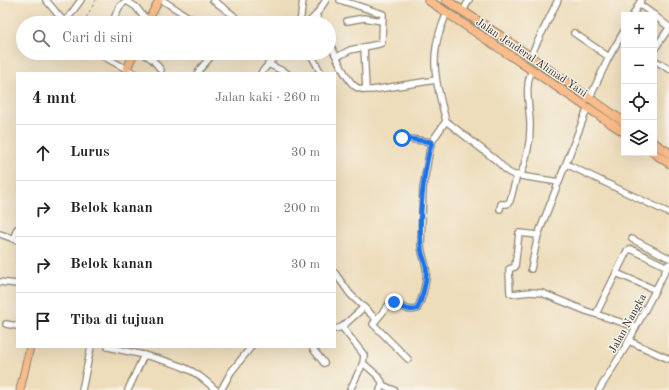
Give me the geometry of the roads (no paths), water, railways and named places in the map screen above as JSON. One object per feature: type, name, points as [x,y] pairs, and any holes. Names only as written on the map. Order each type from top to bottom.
[{"type":"highway","name":"Jalan Jenderal Ahmad Yani","points":[[428,0],[532,70],[621,120]]},
{"type":"highway","name":"Jalan Jenderal Ahmad Yani","points":[[446,0],[530,57],[621,130]]},
{"type":"highway","points":[[657,145],[669,153]]},
{"type":"highway","points":[[657,155],[669,163]]},
{"type":"main road","points":[[153,16],[159,0]]},
{"type":"main road","points":[[127,71],[131,60]]},
{"type":"main road","points":[[20,390],[30,348]]},
{"type":"street","points":[[46,0],[59,16]]},
{"type":"street","points":[[70,16],[81,0]]},
{"type":"street","points":[[162,0],[187,16]]},
{"type":"street","points":[[213,0],[234,16]]},
{"type":"street","points":[[301,16],[303,0]]},
{"type":"street","points":[[316,15],[326,0]]},
{"type":"street","points":[[340,0],[382,13],[383,16],[382,43],[348,51],[337,57],[352,84],[356,88],[366,90],[436,80]]},
{"type":"street","points":[[463,11],[469,0]]},
{"type":"street","points":[[530,57],[558,0]]},
{"type":"street","points":[[635,12],[641,1],[651,12]]},
{"type":"street","points":[[116,16],[123,3],[127,2],[133,4],[143,16]]},
{"type":"street","points":[[447,12],[436,47],[434,61],[436,80],[446,120],[497,161],[508,172],[559,182]]},
{"type":"street","points":[[655,48],[669,27],[657,17]]},
{"type":"street","points":[[347,21],[364,18],[382,21]]},
{"type":"street","points":[[574,34],[609,57]]},
{"type":"street","points":[[531,269],[538,237],[588,103],[609,57],[621,36]]},
{"type":"street","points":[[364,47],[366,90]]},
{"type":"street","points":[[109,60],[127,71]]},
{"type":"street","points":[[153,60],[161,70]]},
{"type":"street","points":[[198,72],[208,60]]},
{"type":"street","points":[[314,60],[320,72]]},
{"type":"street","points":[[262,72],[270,62],[286,72]]},
{"type":"street","points":[[657,62],[669,69]]},
{"type":"street","points":[[500,209],[501,204],[507,204],[510,201],[528,153],[530,127],[528,82],[532,70]]},
{"type":"street","points":[[408,359],[373,326],[373,322],[391,302],[394,302],[407,309],[414,310],[417,309],[422,296],[426,268],[422,256],[421,246],[423,188],[432,142],[446,120]]},
{"type":"street","points":[[402,138],[432,142]]},
{"type":"street","points":[[566,164],[669,213]]},
{"type":"street","points":[[0,234],[15,240]]},
{"type":"street","points":[[538,237],[519,234],[515,267],[509,269],[510,293],[531,292],[542,294],[636,327]]},
{"type":"street","points":[[632,239],[669,258]]},
{"type":"street","points":[[596,314],[627,251],[631,250],[668,266]]},
{"type":"street","name":"Jalan Nangka","points":[[598,390],[629,341],[668,266]]},
{"type":"street","points":[[616,273],[656,290]]},
{"type":"street","points":[[336,276],[363,308],[376,319]]},
{"type":"street","points":[[0,282],[16,284]]},
{"type":"street","points":[[336,329],[342,327],[363,308]]},
{"type":"street","points":[[6,324],[16,326]]},
{"type":"street","points":[[342,327],[364,353],[362,362],[350,390]]},
{"type":"street","points":[[629,341],[669,359]]},
{"type":"street","points":[[82,390],[91,348]]},
{"type":"street","points":[[117,348],[183,367],[196,374],[216,390]]},
{"type":"street","points":[[221,390],[231,372],[250,348]]},
{"type":"street","points":[[313,348],[324,363]]},
{"type":"street","points":[[128,390],[144,355]]},
{"type":"street","points":[[362,362],[378,376],[382,382],[381,388],[394,390]]}]
